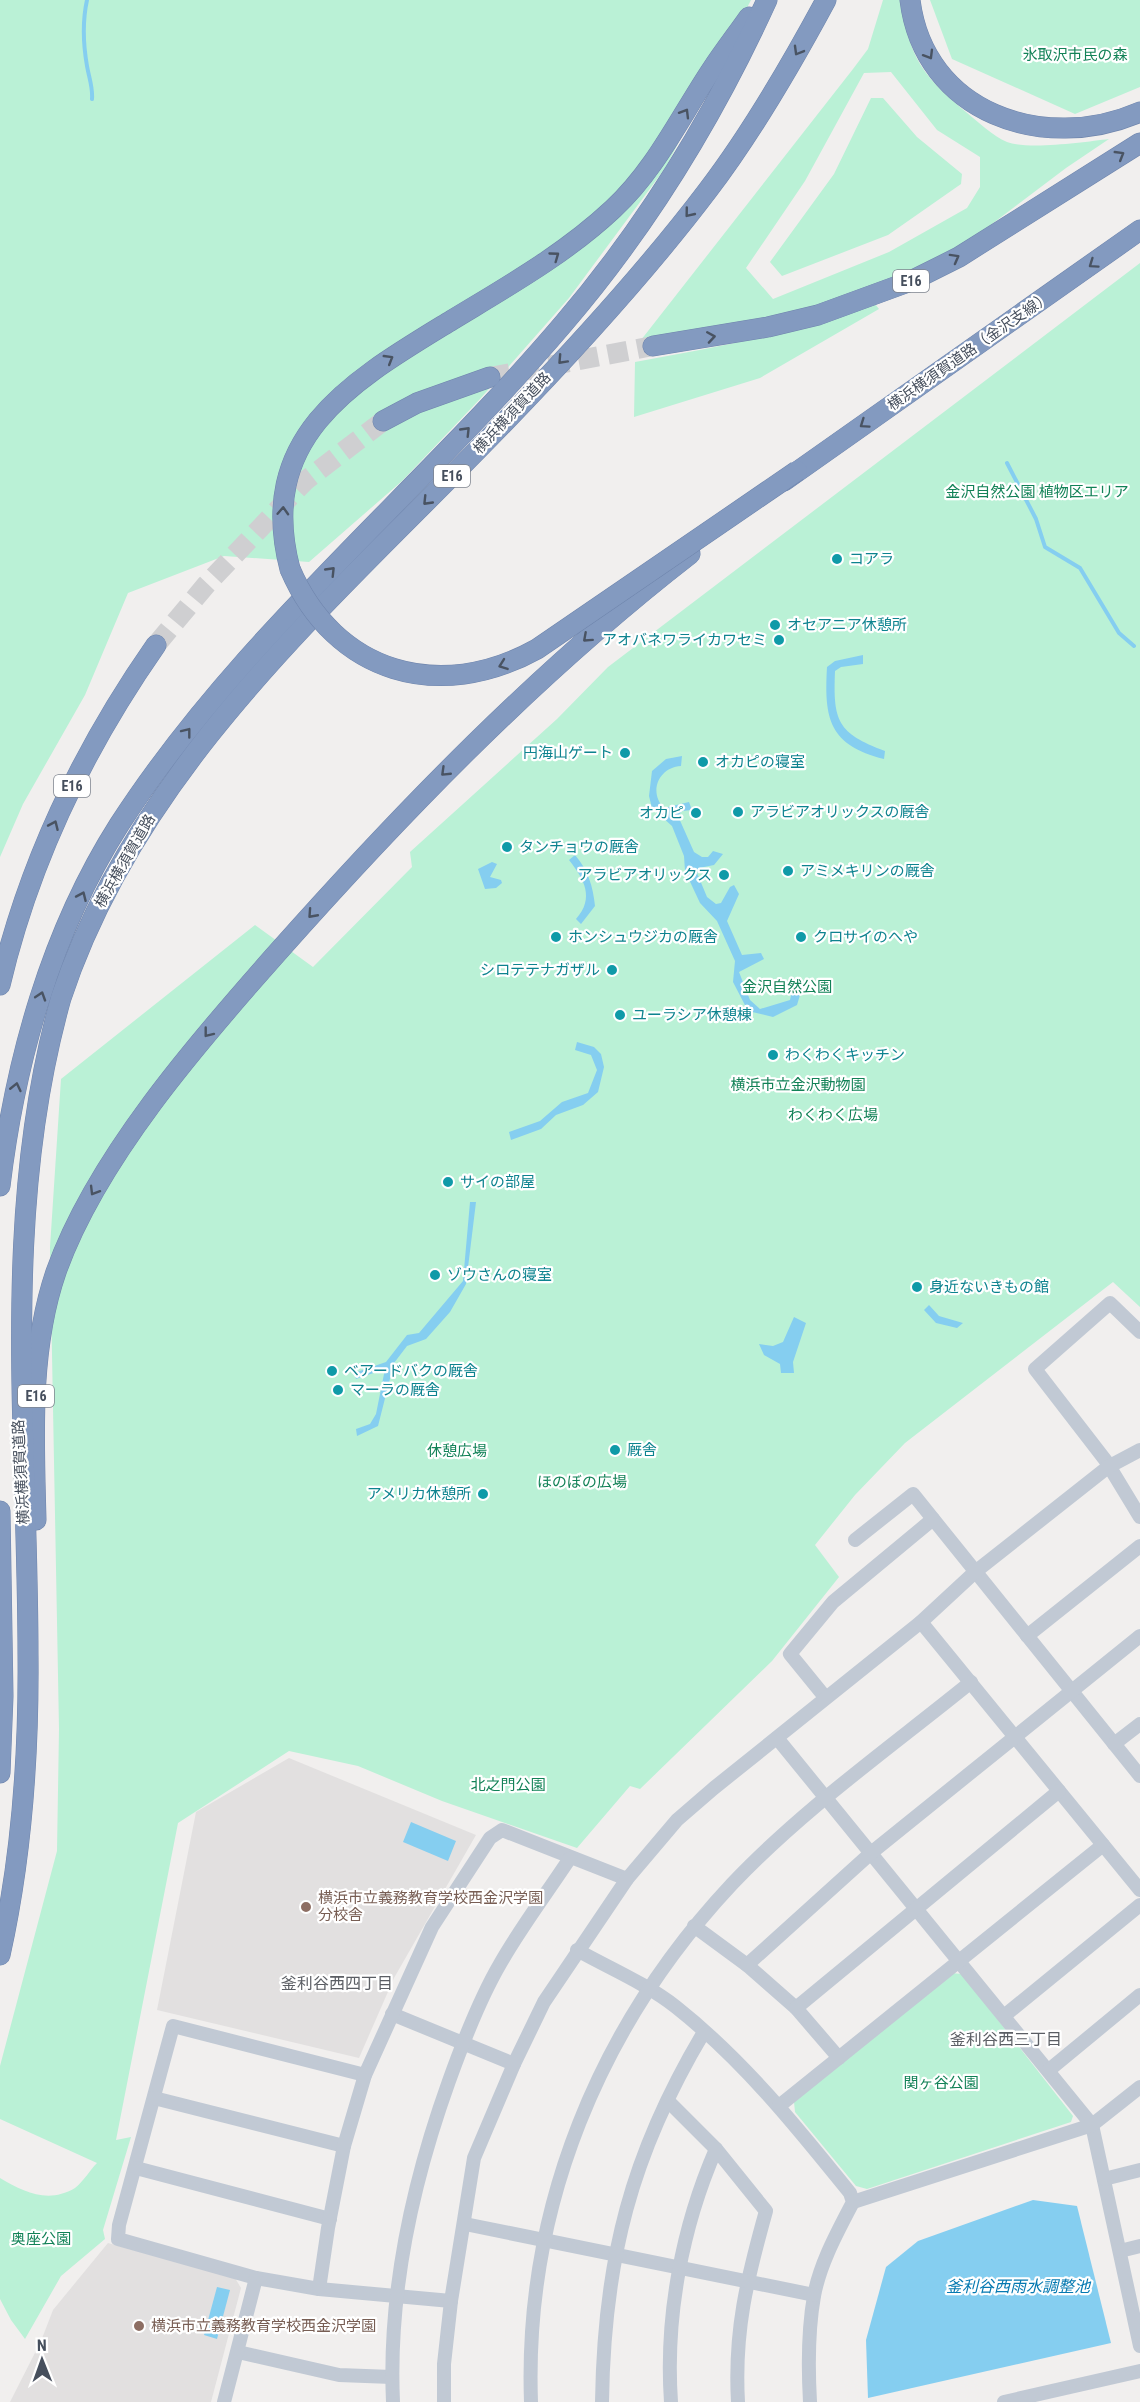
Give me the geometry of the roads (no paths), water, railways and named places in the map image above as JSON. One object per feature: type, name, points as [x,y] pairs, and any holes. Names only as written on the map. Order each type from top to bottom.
[{"type":"highway","name":"E16","points":[[762,0],[712,69],[658,158],[616,207],[544,263],[375,368],[325,410],[302,442],[288,473],[283,537],[290,569],[312,610],[334,634],[363,656],[393,670],[425,676],[470,675],[496,668],[537,649],[797,471]]},
{"type":"highway","name":"横浜横須賀道路","points":[[0,1186],[13,1100],[41,995],[58,949],[88,882],[118,828],[189,728],[257,648],[510,386],[566,321],[614,260],[676,171],[708,117],[767,0]]},
{"type":"highway","name":"横浜横須賀道路","points":[[0,1955],[16,1863],[27,1755],[28,1653],[18,1421],[17,1269],[26,1151],[47,1046],[79,951],[106,889],[137,835],[206,739],[300,631],[499,428],[654,255],[709,189],[758,117],[826,0]]},
{"type":"highway","points":[[909,0],[922,43],[937,67],[953,88],[970,102],[995,116],[1026,126],[1078,129],[1103,126],[1140,112]]},
{"type":"highway","name":"E16","points":[[653,346],[808,318],[863,301],[911,281],[959,257],[1140,143]]},
{"type":"highway","name":"横浜横須賀道路（金沢支線）","points":[[797,471],[1140,230]]},
{"type":"highway","points":[[383,421],[417,403],[490,377]]},
{"type":"highway","name":"E16","points":[[16,1863],[37,1729],[39,1653],[35,1462],[36,1389],[44,1320],[55,1274],[91,1196],[109,1166],[203,1040],[246,988],[404,815],[520,699],[639,593],[797,471]]},
{"type":"highway","name":"E16","points":[[0,985],[11,939],[47,839],[73,784],[128,685],[156,645]]},
{"type":"highway","name":"横浜横須賀道路","points":[[0,1511],[3,1696],[0,1773]]},
{"type":"street","points":[[1140,1332],[1110,1303],[1035,1369],[1108,1467],[1140,1517]]},
{"type":"street","points":[[444,2402],[444,2364],[451,2301],[474,2158],[513,2064],[544,2002],[627,1879],[677,1820],[825,1697],[921,1622],[975,1572],[1108,1467],[1140,1450]]},
{"type":"street","points":[[855,1540],[913,1494],[1140,1776]]},
{"type":"street","points":[[825,1697],[790,1654],[833,1602],[933,1519]]},
{"type":"street","points":[[1027,1636],[1140,1546]]},
{"type":"street","points":[[921,1622],[1017,1736],[1140,1890]]},
{"type":"street","points":[[747,1965],[871,1853],[1140,1636]]},
{"type":"street","points":[[531,2402],[533,2305],[544,2242],[571,2140],[592,2090],[647,1988],[694,1926],[741,1875],[828,1798],[971,1682]]},
{"type":"street","points":[[1114,1744],[1140,1724]]},
{"type":"street","points":[[777,1738],[917,1907],[958,1962],[1092,2125],[1120,2251],[1137,2308],[1140,2346]]},
{"type":"street","points":[[796,2008],[1059,1791]]},
{"type":"street","points":[[319,2289],[344,2146],[365,2075],[432,1927],[496,1832],[502,1830],[627,1879]]},
{"type":"street","points":[[779,2106],[1103,1845]]},
{"type":"street","points":[[393,2402],[392,2377],[397,2298],[408,2215],[431,2131],[462,2044],[499,1965],[570,1858]]},
{"type":"street","points":[[1004,2016],[1140,1905]]},
{"type":"street","points":[[694,1926],[747,1965],[796,2008],[839,2058]]},
{"type":"street","points":[[577,1950],[675,2006],[738,2061],[779,2106],[850,2193],[853,2202]]},
{"type":"street","points":[[1048,2070],[1140,1995]]},
{"type":"street","points":[[392,2014],[513,2064]]},
{"type":"street","points":[[365,2075],[173,2026],[119,2225],[118,2239],[256,2278],[319,2289],[397,2298],[451,2301]]},
{"type":"street","points":[[602,2402],[603,2356],[614,2254],[635,2175],[668,2101],[704,2032]]},
{"type":"street","points":[[810,2402],[808,2366],[814,2295],[830,2247],[853,2202],[1092,2125],[1140,2087]]},
{"type":"street","points":[[154,2098],[344,2146]]},
{"type":"street","points":[[668,2101],[716,2149],[766,2211],[746,2281],[738,2327],[738,2402]]},
{"type":"street","points":[[671,2402],[671,2323],[679,2267],[704,2176],[716,2149]]},
{"type":"street","points":[[136,2168],[330,2218]]},
{"type":"street","points":[[1104,2179],[1140,2170]]},
{"type":"street","points":[[465,2224],[544,2242],[814,2295]]},
{"type":"street","points":[[1120,2251],[1140,2246]]},
{"type":"street","points":[[224,2402],[256,2278]]},
{"type":"street","points":[[238,2352],[339,2376],[392,2377]]},
{"type":"street","points":[[1004,2402],[1140,2371]]},
{"type":"water","points":[[863,655],[863,664],[841,667],[835,671],[837,714],[841,723],[857,738],[885,751],[884,759],[851,746],[841,737],[829,715],[827,667],[835,661]]},
{"type":"water","points":[[682,756],[681,766],[673,767],[658,781],[659,802],[664,808],[689,802],[692,810],[682,811],[678,816],[694,852],[702,857],[708,857],[713,851],[723,854],[714,865],[699,868],[697,873],[707,897],[716,904],[721,903],[730,887],[734,885],[739,894],[727,921],[742,955],[761,953],[764,959],[739,972],[750,1000],[760,1009],[790,1000],[792,990],[799,986],[800,995],[797,1005],[773,1017],[748,1011],[733,982],[735,961],[717,921],[700,903],[685,871],[684,856],[672,826],[652,808],[649,796],[652,771],[666,759]]},
{"type":"water","points":[[575,855],[589,879],[595,906],[581,924],[576,919],[582,911],[586,896],[583,881],[569,860]]},
{"type":"water","points":[[492,862],[497,864],[490,877],[501,880],[502,883],[496,888],[485,889],[478,869]]},
{"type":"water","points":[[577,1042],[594,1047],[601,1054],[604,1067],[598,1092],[583,1105],[556,1115],[541,1129],[511,1140],[509,1132],[540,1121],[562,1102],[588,1093],[597,1070],[591,1055],[575,1050]]},
{"type":"water","points":[[470,1202],[476,1202],[466,1284],[450,1312],[426,1339],[407,1346],[394,1363],[378,1426],[357,1436],[356,1429],[370,1424],[376,1414],[385,1369],[356,1379],[354,1373],[386,1362],[407,1335],[419,1333],[463,1281]]},
{"type":"water","points":[[929,1305],[939,1316],[963,1323],[957,1328],[936,1323],[924,1310]]},
{"type":"water","points":[[794,1317],[806,1323],[793,1362],[794,1373],[781,1373],[780,1364],[764,1355],[759,1344],[773,1346],[783,1342]]},
{"type":"water","points":[[411,1822],[456,1841],[448,1861],[403,1842]]},
{"type":"water","name":"釜利谷西雨水調整池","points":[[1033,2200],[1077,2206],[1111,2343],[868,2398],[866,2340],[886,2267],[918,2241]]},
{"type":"water","points":[[217,2287],[230,2290],[217,2339],[204,2335]]},
{"type":"waterway","points":[[87,0],[84,41],[92,99]]},
{"type":"waterway","points":[[1007,463],[1036,519],[1045,547],[1080,568],[1119,633],[1134,646]]},
{"type":"tunnel","points":[[490,377],[653,346]]},
{"type":"tunnel","points":[[156,645],[206,585],[305,481],[383,421]]},
{"type":"place","name":"コアラ","points":[[837,559]]},
{"type":"place","name":"オセアニア休憩所","points":[[775,625]]},
{"type":"place","name":"アオバネワライカワセミ","points":[[779,640]]},
{"type":"place","name":"円海山ゲート","points":[[625,753]]},
{"type":"place","name":"オカピの寝室","points":[[703,762]]},
{"type":"place","name":"アラビアオリックスの厩舎","points":[[738,812]]},
{"type":"place","name":"オカピ","points":[[696,813]]},
{"type":"place","name":"タンチョウの厩舎","points":[[507,847]]},
{"type":"place","name":"アミメキリンの厩舎","points":[[788,871]]},
{"type":"place","name":"アラビアオリックス","points":[[724,875]]},
{"type":"place","name":"ホンシュウジカの厩舎","points":[[556,937]]},
{"type":"place","name":"クロサイのへや","points":[[801,937]]},
{"type":"place","name":"シロテテナガザル","points":[[612,970]]},
{"type":"place","name":"ユーラシア休憩棟","points":[[620,1015]]},
{"type":"place","name":"わくわくキッチン","points":[[773,1055]]},
{"type":"place","name":"サイの部屋","points":[[448,1182]]},
{"type":"place","name":"ゾウさんの寝室","points":[[435,1275]]},
{"type":"place","name":"身近ないきもの館","points":[[917,1287]]},
{"type":"place","name":"ベアードバクの厩舎","points":[[332,1371]]},
{"type":"place","name":"マーラの厩舎","points":[[338,1390]]},
{"type":"place","name":"厩舎","points":[[615,1450]]},
{"type":"place","name":"アメリカ休憩所","points":[[483,1494]]},
{"type":"place","name":"横浜市立義務教育学校西金沢学園 分校舎","points":[[306,1907]]},
{"type":"place","name":"横浜市立義務教育学校西金沢学園","points":[[139,2326]]},
{"type":"district","name":"釜利谷西四丁目","points":[[337,1983]]},
{"type":"district","name":"釜利谷西三丁目","points":[[1006,2039]]},
{"type":"park label","name":"氷取沢市民の森","points":[[1075,55]]},
{"type":"park label","name":"金沢自然公園 植物区エリア","points":[[1037,492]]},
{"type":"park label","name":"金沢自然公園","points":[[787,987]]},
{"type":"park label","name":"横浜市立金沢動物園","points":[[798,1085]]},
{"type":"park label","name":"わくわく広場","points":[[833,1115]]},
{"type":"park label","name":"休憩広場","points":[[457,1451]]},
{"type":"park label","name":"ほのぼの広場","points":[[582,1482]]},
{"type":"park label","name":"北之門公園","points":[[508,1785]]},
{"type":"park label","name":"関ヶ谷公園","points":[[941,2083]]},
{"type":"park label","name":"奥座公園","points":[[41,2239]]}]
